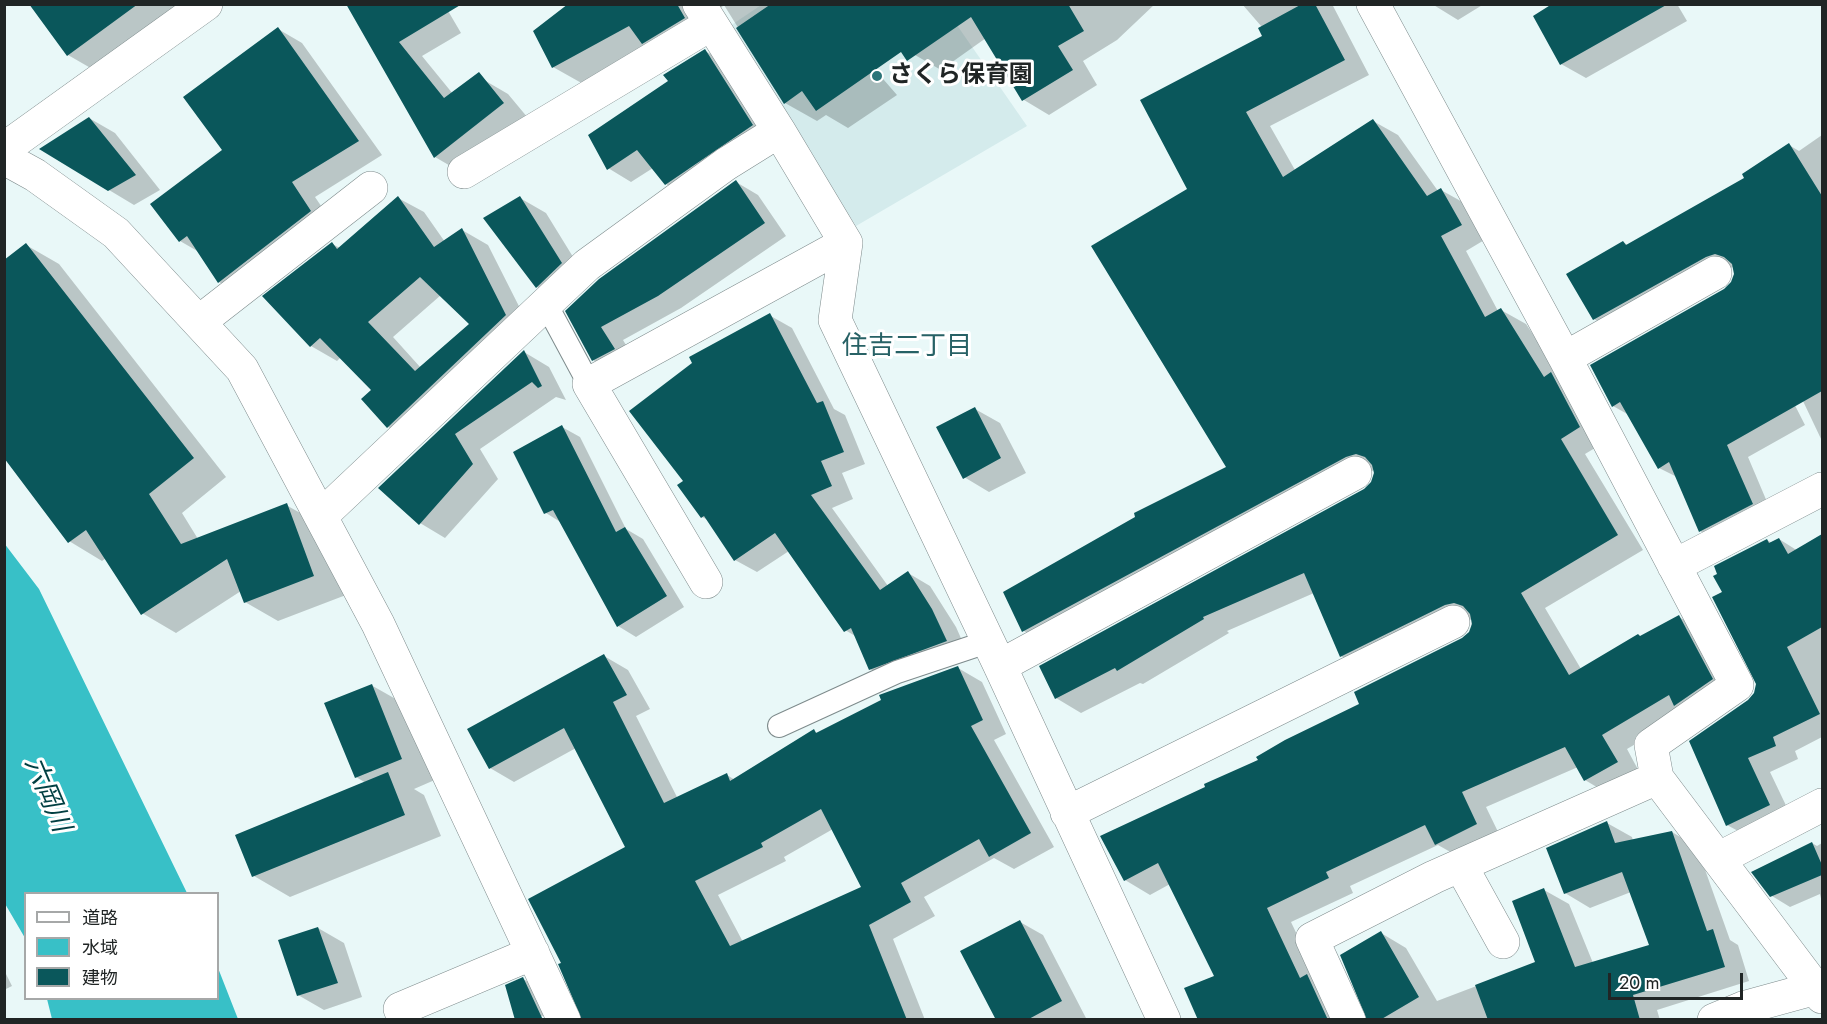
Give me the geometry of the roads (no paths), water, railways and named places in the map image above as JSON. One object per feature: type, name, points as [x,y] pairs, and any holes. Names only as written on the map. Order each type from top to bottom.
[{"type":"street","points":[[4,149],[206,4]]},
{"type":"street","points":[[1373,4],[1565,358],[1737,685],[1651,745],[1658,778],[1819,992],[1743,1008],[1714,1020]]},
{"type":"street","points":[[464,172],[705,14],[780,131],[846,243],[834,320],[994,654],[1164,1020]]},
{"type":"street","points":[[321,516],[587,265],[726,164],[780,131]]},
{"type":"street","points":[[4,158],[35,175],[116,233],[242,369],[378,624],[564,1020]]},
{"type":"street","points":[[199,322],[370,188]]},
{"type":"street","points":[[706,582],[589,384],[846,243]]},
{"type":"street","points":[[1565,358],[1715,273]]},
{"type":"street","points":[[994,654],[1355,473]]},
{"type":"street","points":[[1674,566],[1822,489]]},
{"type":"street","points":[[1067,813],[1453,622]]},
{"type":"street","points":[[1349,1020],[1312,939],[1461,866],[1658,778]]},
{"type":"street","points":[[1718,859],[1822,805]]},
{"type":"street","points":[[1461,866],[1503,942]]},
{"type":"street","points":[[400,1009],[532,953]]},
{"type":"lane","points":[[546,304],[589,384]]},
{"type":"lane","points":[[779,726],[897,672],[994,654]]},
{"type":"water","name":"六岡川","points":[[4,543],[39,589],[187,892],[24,892],[24,936],[4,902]]},
{"type":"water","points":[[219,971],[238,1019],[52,1019],[47,1000],[219,1000]]},
{"type":"place","name":"さくら保育園","points":[[877,76]]},
{"type":"district","name":"住吉二丁目","points":[[907,348]]}]
